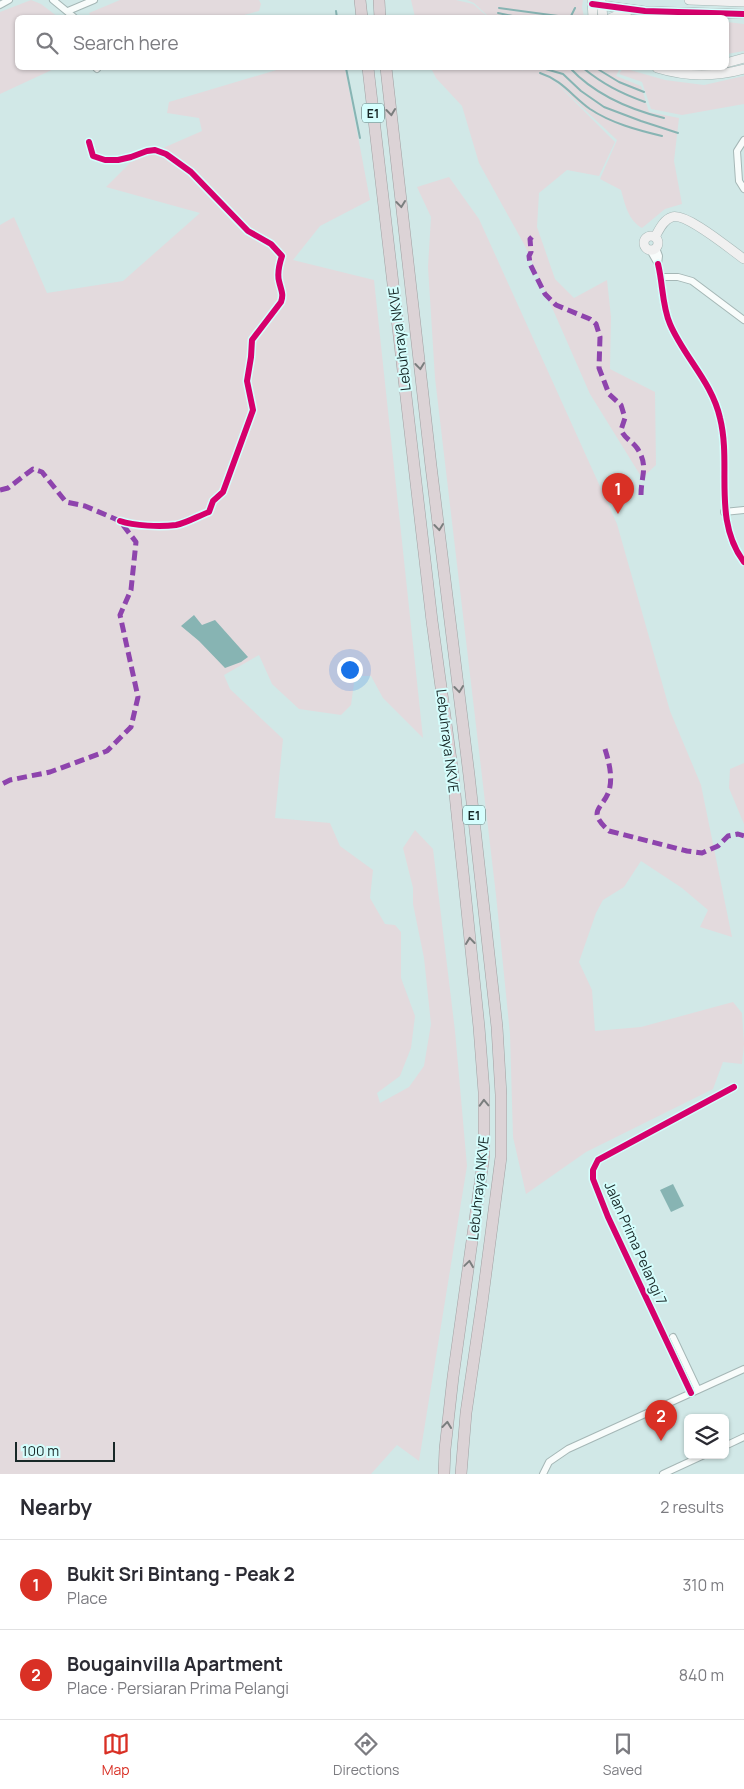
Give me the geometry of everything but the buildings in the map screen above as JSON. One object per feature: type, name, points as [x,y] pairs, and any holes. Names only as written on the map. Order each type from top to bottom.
[{"type":"highway","points":[[360,0],[362,15]]},
{"type":"highway","points":[[379,0],[380,15]]},
{"type":"highway","name":"Lebuhraya NKVE","points":[[368,70],[432,620],[453,776],[484,1092],[484,1156],[452,1377],[444,1474]]},
{"type":"highway","name":"Lebuhraya NKVE","points":[[386,70],[472,794],[496,1018],[501,1095],[501,1157],[466,1413],[461,1474]]},
{"type":"street","points":[[0,5],[9,0]]},
{"type":"street","points":[[54,0],[72,15]]},
{"type":"street","points":[[68,11],[94,0]]},
{"type":"street","points":[[689,0],[744,2]]},
{"type":"street","points":[[596,2],[631,10],[744,14]]},
{"type":"street","points":[[594,15],[596,2]]},
{"type":"street","points":[[596,2],[602,15]]},
{"type":"street","points":[[615,15],[631,10]]},
{"type":"street","points":[[729,62],[744,58]]},
{"type":"street","points":[[665,70],[684,75],[699,75],[730,73],[744,69]]},
{"type":"street","points":[[744,140],[737,151],[739,181],[744,189]]},
{"type":"street","points":[[744,259],[684,218],[671,218],[664,222],[655,238],[649,237],[644,242],[646,248],[653,249],[659,256],[658,264],[669,323],[682,349],[707,384],[720,417],[725,451],[724,512],[729,534],[744,562]]},
{"type":"street","points":[[661,277],[678,277],[692,281],[744,320]]},
{"type":"street","points":[[724,512],[744,510]]},
{"type":"street","name":"Jalan Prima Pelangi 7","points":[[694,1392],[608,1217],[593,1179],[593,1170],[598,1160],[734,1087]]},
{"type":"street","points":[[673,1337],[694,1392]]},
{"type":"street","points":[[543,1474],[549,1462],[568,1449],[744,1369]]},
{"type":"street","points":[[729,1444],[744,1437]]},
{"type":"street","points":[[663,1474],[695,1459]]},
{"type":"shaded area","points":[[31,0],[41,4],[55,15],[15,15],[15,70],[52,70],[0,94],[0,12]]},
{"type":"shaded area","points":[[120,0],[259,0],[261,4],[259,11],[244,15],[90,15],[89,13]]},
{"type":"shaded area","points":[[411,0],[456,0],[473,4],[486,15],[415,15]]},
{"type":"shaded area","points":[[467,0],[583,0],[584,15],[487,15],[474,3]]},
{"type":"shaded area","points":[[729,22],[744,24],[744,51],[729,54]]},
{"type":"shaded area","points":[[276,70],[345,70],[370,200],[320,226],[293,260],[374,280],[423,738],[383,698],[371,676],[355,676],[351,705],[341,715],[299,709],[272,684],[259,655],[224,675],[230,689],[283,739],[275,818],[330,823],[340,846],[373,870],[370,898],[385,924],[395,925],[401,932],[401,978],[415,1016],[411,1048],[400,1076],[377,1093],[380,1103],[409,1087],[424,1066],[431,1024],[424,958],[413,904],[413,888],[403,848],[415,830],[433,849],[455,1031],[467,1166],[419,1461],[397,1445],[371,1474],[0,1474],[0,225],[14,217],[47,293],[123,281],[200,213],[106,187],[131,162],[202,131],[199,118],[167,113],[169,102]]},
{"type":"shaded area","points":[[432,70],[619,70],[616,76],[641,86],[649,112],[679,118],[674,161],[682,204],[665,209],[642,228],[630,216],[621,190],[600,179],[617,140],[551,78],[615,142],[599,176],[567,170],[539,193],[537,227],[555,279],[574,298],[607,280],[611,317],[610,369],[655,392],[656,465],[642,478],[590,394],[525,246],[479,163],[462,106],[436,78]]},
{"type":"shaded area","points":[[622,70],[630,70],[665,80],[704,85],[744,76],[744,104],[682,115],[651,109],[642,82],[619,74]]},
{"type":"shaded area","points":[[449,177],[479,219],[617,524],[670,711],[701,785],[732,937],[700,927],[708,910],[682,888],[641,861],[624,887],[603,900],[596,913],[579,962],[592,990],[595,1031],[641,1027],[733,1002],[742,1013],[744,1044],[742,1064],[723,1062],[713,1089],[586,1152],[526,1194],[513,1137],[510,1034],[496,895],[435,378],[428,267],[431,217],[417,187]]},
{"type":"shaded area","points":[[744,763],[744,824],[729,788],[730,769]]},
{"type":"water","points":[[194,615],[202,625],[215,620],[248,657],[225,668],[199,641],[181,626]]},
{"type":"water","points":[[673,1184],[684,1206],[671,1212],[660,1190]]},
{"type":"waterway","points":[[499,8],[551,15]]},
{"type":"waterway","points":[[572,15],[575,8]]},
{"type":"waterway","points":[[336,11],[337,15]]},
{"type":"waterway","points":[[498,13],[508,15]]},
{"type":"waterway","points":[[346,70],[360,138]]},
{"type":"waterway","points":[[549,70],[563,74],[581,91],[604,107],[678,133]]},
{"type":"waterway","points":[[572,70],[590,86],[613,100],[664,118]]},
{"type":"waterway","points":[[586,70],[612,88],[645,102]]},
{"type":"waterway","points":[[599,70],[619,82],[644,92]]},
{"type":"waterway","points":[[540,73],[561,84],[598,114],[624,126],[662,136]]},
{"type":"marked path","points":[[532,237],[530,239],[530,264],[545,294],[556,305],[590,319],[596,324],[600,337],[599,368],[609,394],[621,405],[625,418],[621,430],[637,448],[643,460],[644,471],[641,495]]},
{"type":"marked path","points":[[0,490],[8,488],[33,469],[42,472],[66,502],[85,506],[120,521],[136,542],[131,590],[120,615],[138,697],[131,727],[107,751],[50,772],[10,780],[0,785]]},
{"type":"marked path","points":[[605,749],[611,780],[609,791],[597,814],[598,819],[609,831],[687,851],[702,853],[718,846],[728,836],[738,834],[744,836]]},
{"type":"cycle path","points":[[592,4],[645,11],[744,14]]},
{"type":"cycle path","points":[[89,142],[93,156],[105,160],[118,160],[155,150],[166,154],[191,172],[248,231],[271,244],[282,256],[278,275],[282,299],[252,340],[247,381],[253,410],[223,492],[213,501],[209,512],[180,524],[148,526],[120,521]]},
{"type":"cycle path","points":[[658,264],[665,310],[670,324],[711,393],[720,418],[723,436],[724,492],[728,528],[734,545],[744,562]]},
{"type":"cycle path","points":[[691,1393],[608,1217],[593,1179],[593,1170],[598,1160],[734,1087]]},
{"type":"place","name":"Bukit Sri Bintang - Peak 2","points":[[618,514]]},
{"type":"place","name":"Bougainvilla Apartment","points":[[661,1441]]}]
